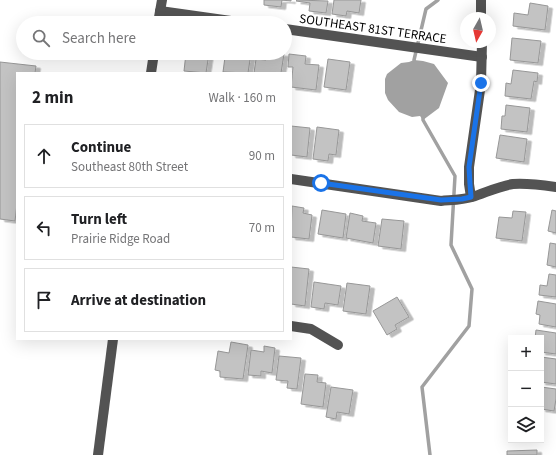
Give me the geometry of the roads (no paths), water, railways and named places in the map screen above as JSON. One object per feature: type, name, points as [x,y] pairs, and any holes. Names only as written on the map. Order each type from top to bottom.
[{"type":"street","points":[[159,16],[162,0]]},
{"type":"street","points":[[481,0],[482,12]]},
{"type":"street","points":[[160,11],[195,16]]},
{"type":"street","name":"SOUTHEAST 81ST TERRACE","points":[[292,30],[423,48],[482,58]]},
{"type":"street","points":[[466,198],[470,184],[469,167],[481,83],[482,48]]},
{"type":"street","points":[[150,72],[153,60]]},
{"type":"street","points":[[292,179],[441,200],[466,198],[512,184],[530,184],[556,187]]},
{"type":"street","points":[[292,326],[311,329],[338,345]]},
{"type":"street","points":[[98,455],[113,340]]},
{"type":"waterway","points":[[415,63],[414,60],[426,9],[438,0]]},
{"type":"waterway","points":[[423,117],[423,120],[455,176],[451,245],[472,289],[469,326],[422,387],[430,455]]}]
